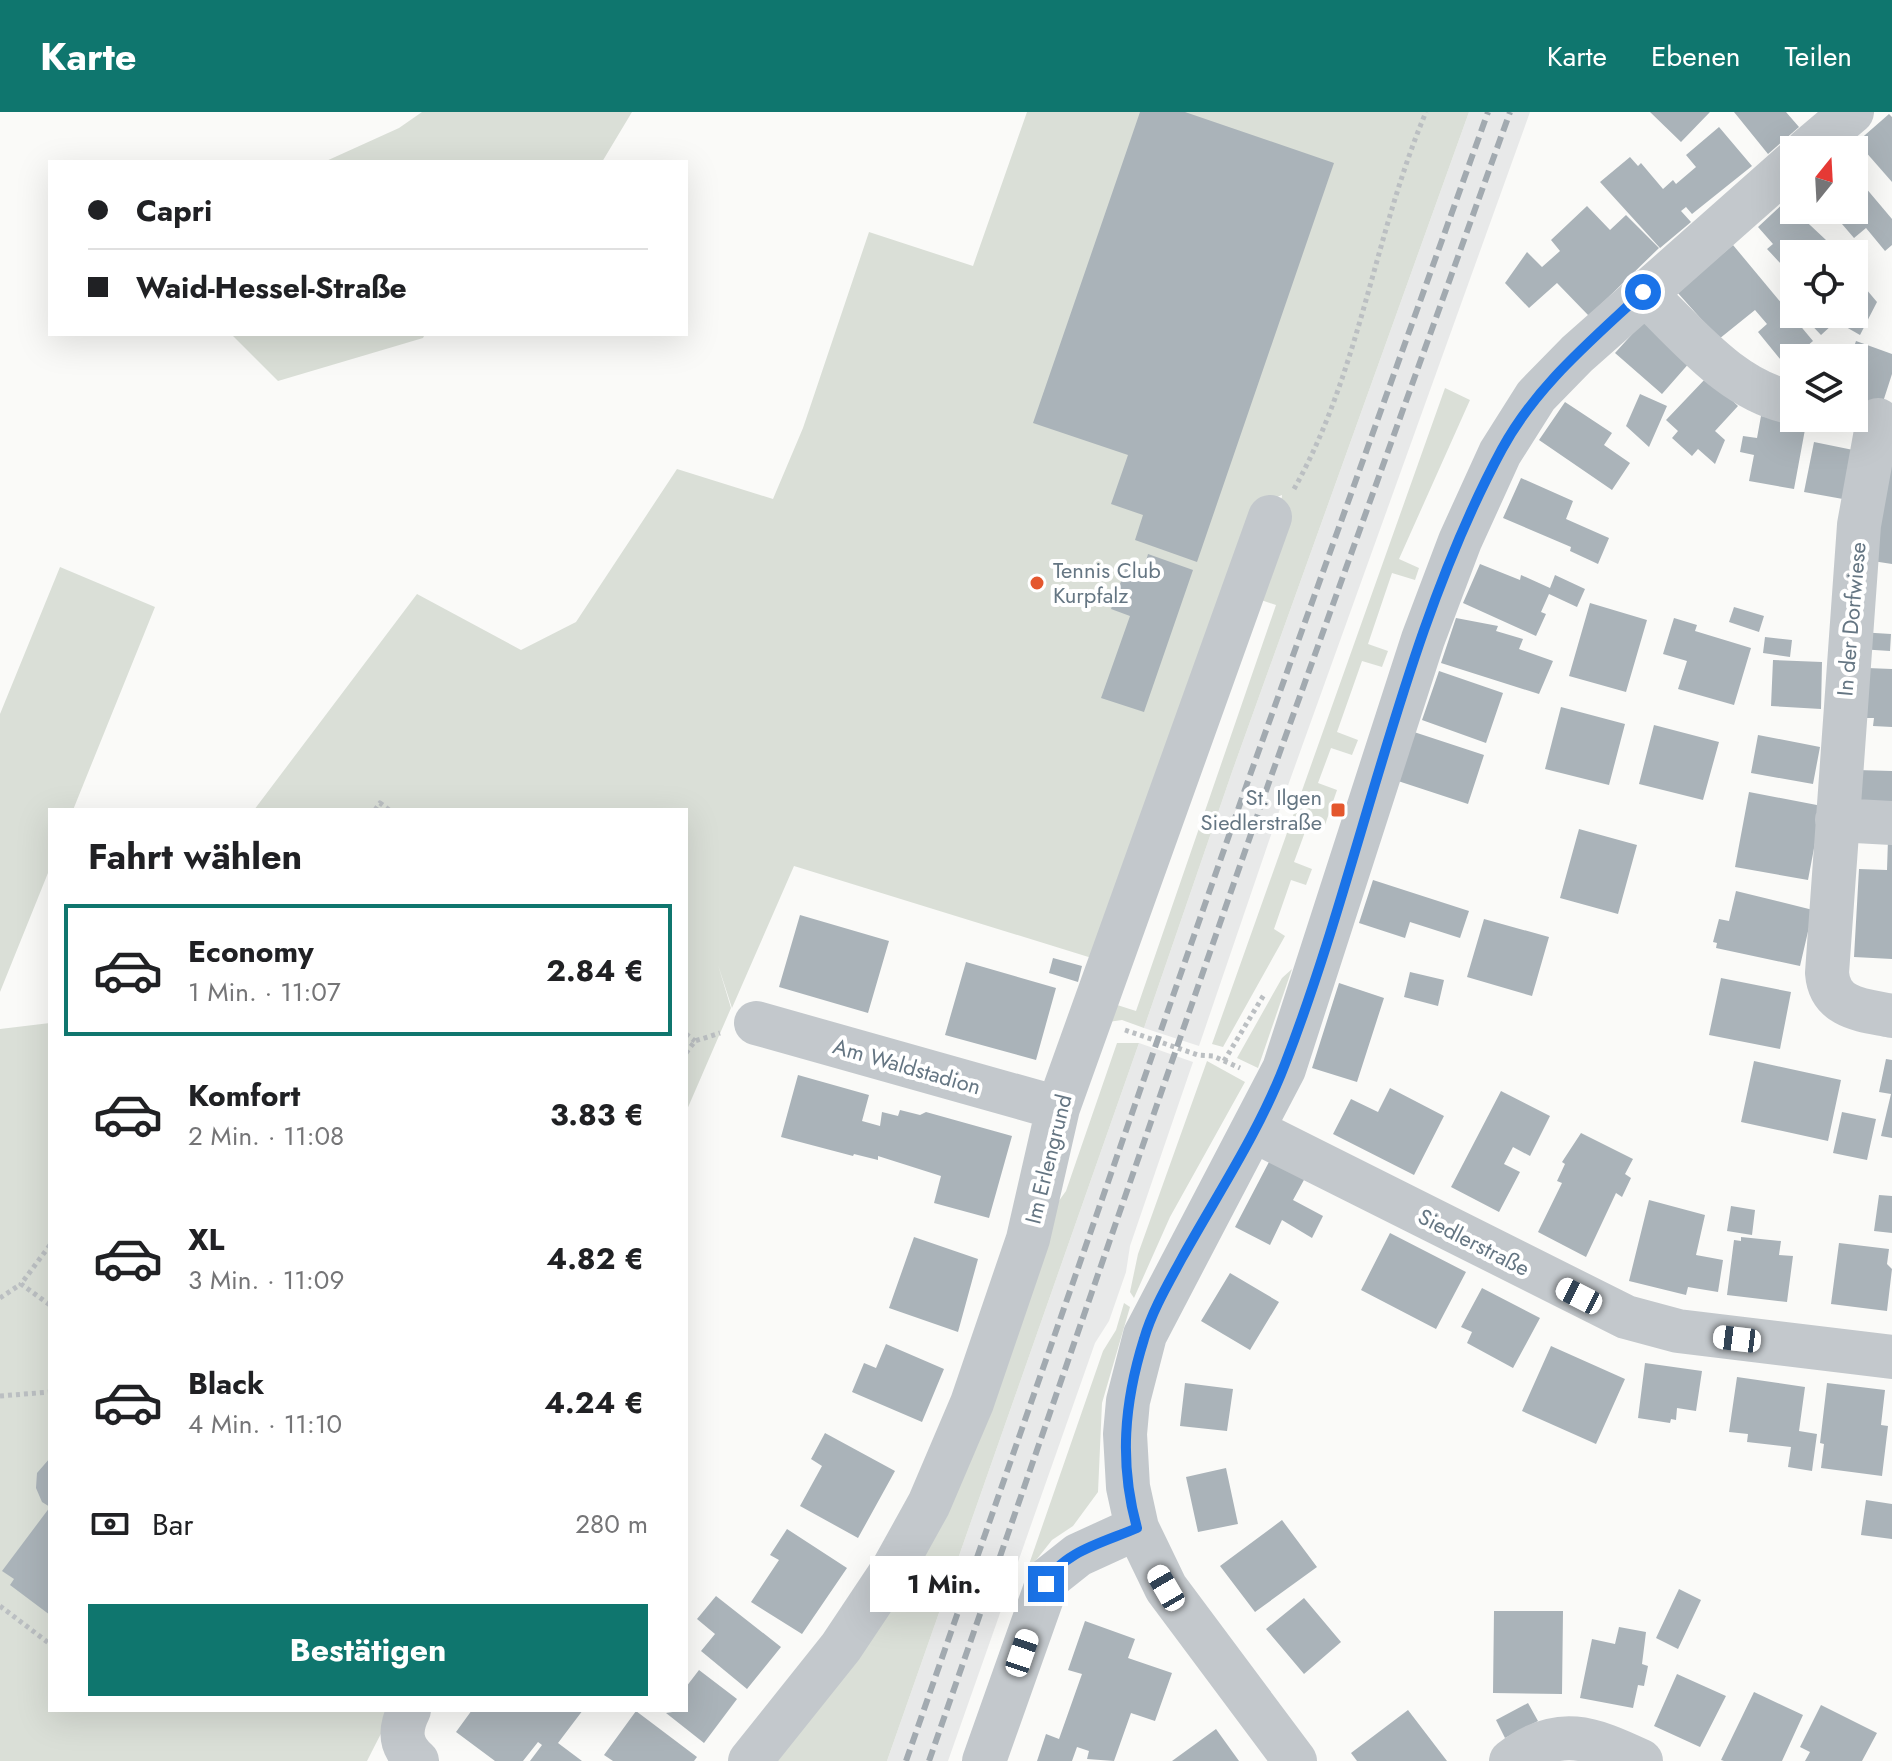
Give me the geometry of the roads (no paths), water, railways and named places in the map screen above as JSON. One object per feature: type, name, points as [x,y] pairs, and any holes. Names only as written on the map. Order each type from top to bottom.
[{"type":"street","points":[[1824,136],[1852,112]]},
{"type":"street","points":[[1295,1761],[1166,1588],[1137,1528],[1128,1487],[1125,1434],[1128,1401],[1145,1335],[1174,1273],[1276,1087],[1301,1024],[1423,639],[1500,453],[1536,396],[1643,292],[1780,174]]},
{"type":"street","points":[[1643,292],[1739,380],[1761,393],[1780,399]]},
{"type":"street","name":"In der Dorfwiese","points":[[1875,420],[1859,525],[1827,982],[1834,997],[1848,1006],[1892,1016]]},
{"type":"street","name":"Im Erlengrund","points":[[750,1761],[864,1615],[929,1504],[995,1344],[1028,1239],[1058,1108],[1270,517]]},
{"type":"street","points":[[1837,820],[1892,823]]},
{"type":"street","name":"Am Waldstadion","points":[[756,1023],[1058,1108]]},
{"type":"street","name":"Siedlerstraße","points":[[1253,1130],[1626,1317],[1678,1331],[1892,1357]]},
{"type":"street","points":[[984,1761],[1052,1573],[1093,1546],[1137,1528]]},
{"type":"street","points":[[408,1712],[401,1736],[404,1746],[417,1761]]},
{"type":"street","points":[[1511,1761],[1543,1742],[1578,1737],[1595,1740],[1641,1761]]},
{"type":"railway","points":[[906,1761],[1249,778],[1488,112]]},
{"type":"railway","points":[[929,1761],[1268,785],[1510,112]]},
{"type":"place","name":"Tennis Club Kurpfalz","points":[[1037,583]]},
{"type":"place","name":"St. Ilgen Siedlerstraße","points":[[1338,810]]}]
